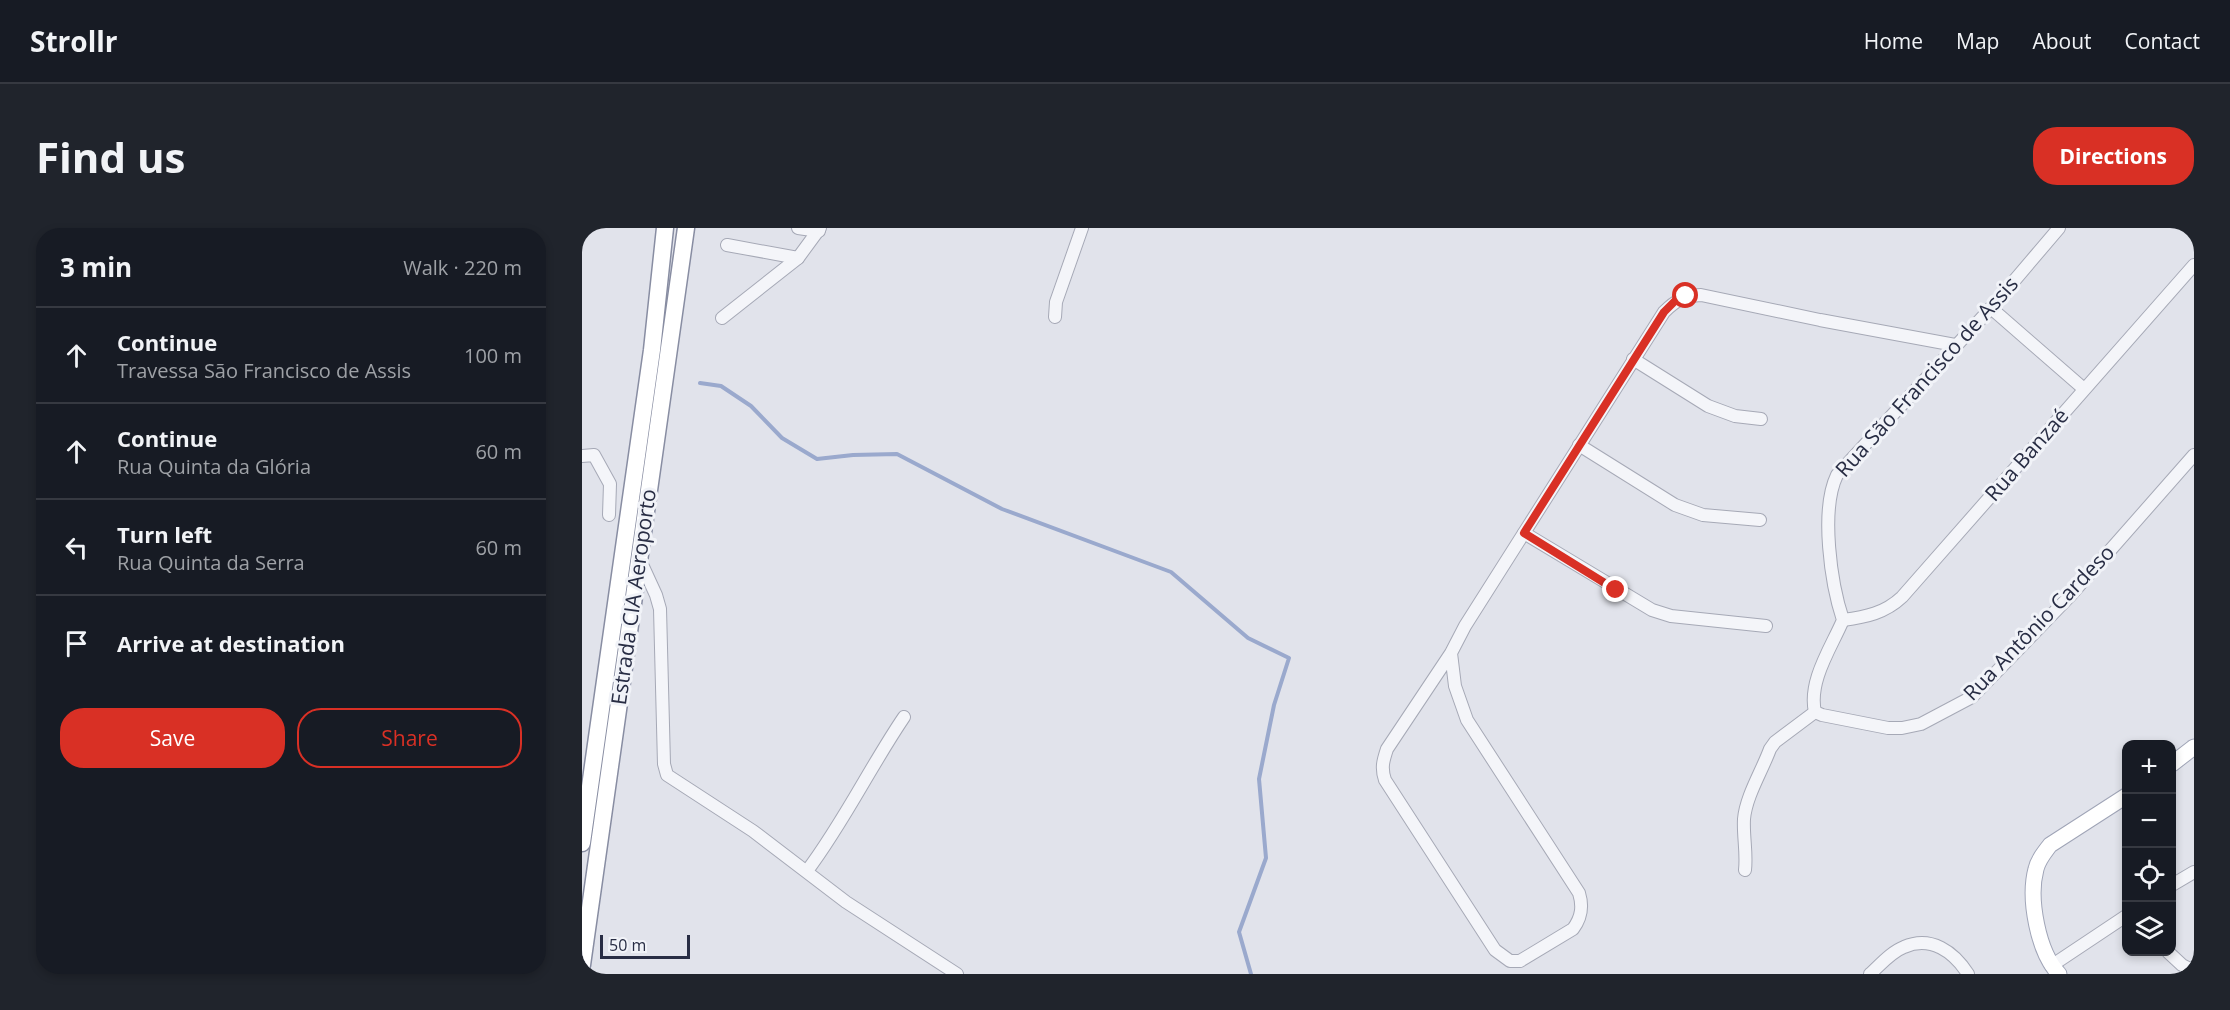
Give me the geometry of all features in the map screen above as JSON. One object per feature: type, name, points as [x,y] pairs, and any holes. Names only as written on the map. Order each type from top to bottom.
[{"type":"highway","points":[[654,228],[657,290]]},
{"type":"highway","name":"Estrada CIA Aeroporto","points":[[582,843],[652,350],[665,228]]},
{"type":"highway","name":"Estrada CIA Aeroporto","points":[[582,965],[686,228]]},
{"type":"highway","points":[[682,253],[691,228]]},
{"type":"main road","points":[[2176,761],[2194,747]]},
{"type":"main road","points":[[2055,970],[2036,923],[2034,886],[2041,855],[2050,845],[2122,799]]},
{"type":"street","points":[[798,228],[820,230]]},
{"type":"street","points":[[1055,317],[1056,302],[1082,228]]},
{"type":"street","name":"Rua São Francisco de Assis","points":[[1843,621],[1833,584],[1831,565],[1829,501],[1831,487],[1837,475],[1991,308],[2059,228]]},
{"type":"street","points":[[722,318],[798,258],[820,230]]},
{"type":"street","points":[[727,245],[798,258]]},
{"type":"street","name":"Rua Banzaé","points":[[1843,621],[1881,612],[1897,602],[2194,265]]},
{"type":"street","points":[[1451,653],[1455,686],[1467,720],[1579,892],[1582,902],[1580,921],[1573,929],[1520,961],[1510,961],[1495,950],[1385,780],[1381,769],[1387,749],[1451,653],[1465,626],[1664,312],[1675,301],[1686,296],[1701,295],[1955,345]]},
{"type":"street","points":[[1991,308],[2084,389]]},
{"type":"street","points":[[1633,359],[1708,406],[1735,416],[1761,419]]},
{"type":"street","points":[[1579,445],[1688,512],[1760,520]]},
{"type":"street","name":"Rua Antônio Cardeso","points":[[1815,712],[1888,728],[1902,728],[1921,724],[1972,697],[2070,597],[2194,455]]},
{"type":"street","points":[[588,456],[609,484],[609,515]]},
{"type":"street","points":[[1524,533],[1652,610],[1671,616],[1766,626]]},
{"type":"street","points":[[639,558],[660,609],[664,765],[667,775],[753,831],[846,902],[957,974]]},
{"type":"street","points":[[1745,870],[1747,855],[1744,818],[1747,806],[1775,742],[1815,712],[1812,700],[1818,677],[1843,621]]},
{"type":"street","points":[[807,871],[832,838],[866,777],[904,717]]},
{"type":"street","points":[[2176,883],[2194,872]]},
{"type":"street","points":[[2055,970],[2122,919]]},
{"type":"street","points":[[2113,925],[2122,924]]},
{"type":"street","points":[[1870,974],[1902,948],[1913,944],[1927,944],[1951,952],[1968,974]]},
{"type":"street","points":[[2173,956],[2194,971]]},
{"type":"waterway","points":[[700,383],[721,386],[751,406],[782,438],[817,459],[897,454],[1002,509],[1171,572],[1248,638],[1289,658],[1274,705],[1259,779],[1266,858],[1239,932],[1251,974]]},
{"type":"route","points":[[1616,590],[1524,533],[1664,312],[1675,301],[1686,296]]}]
